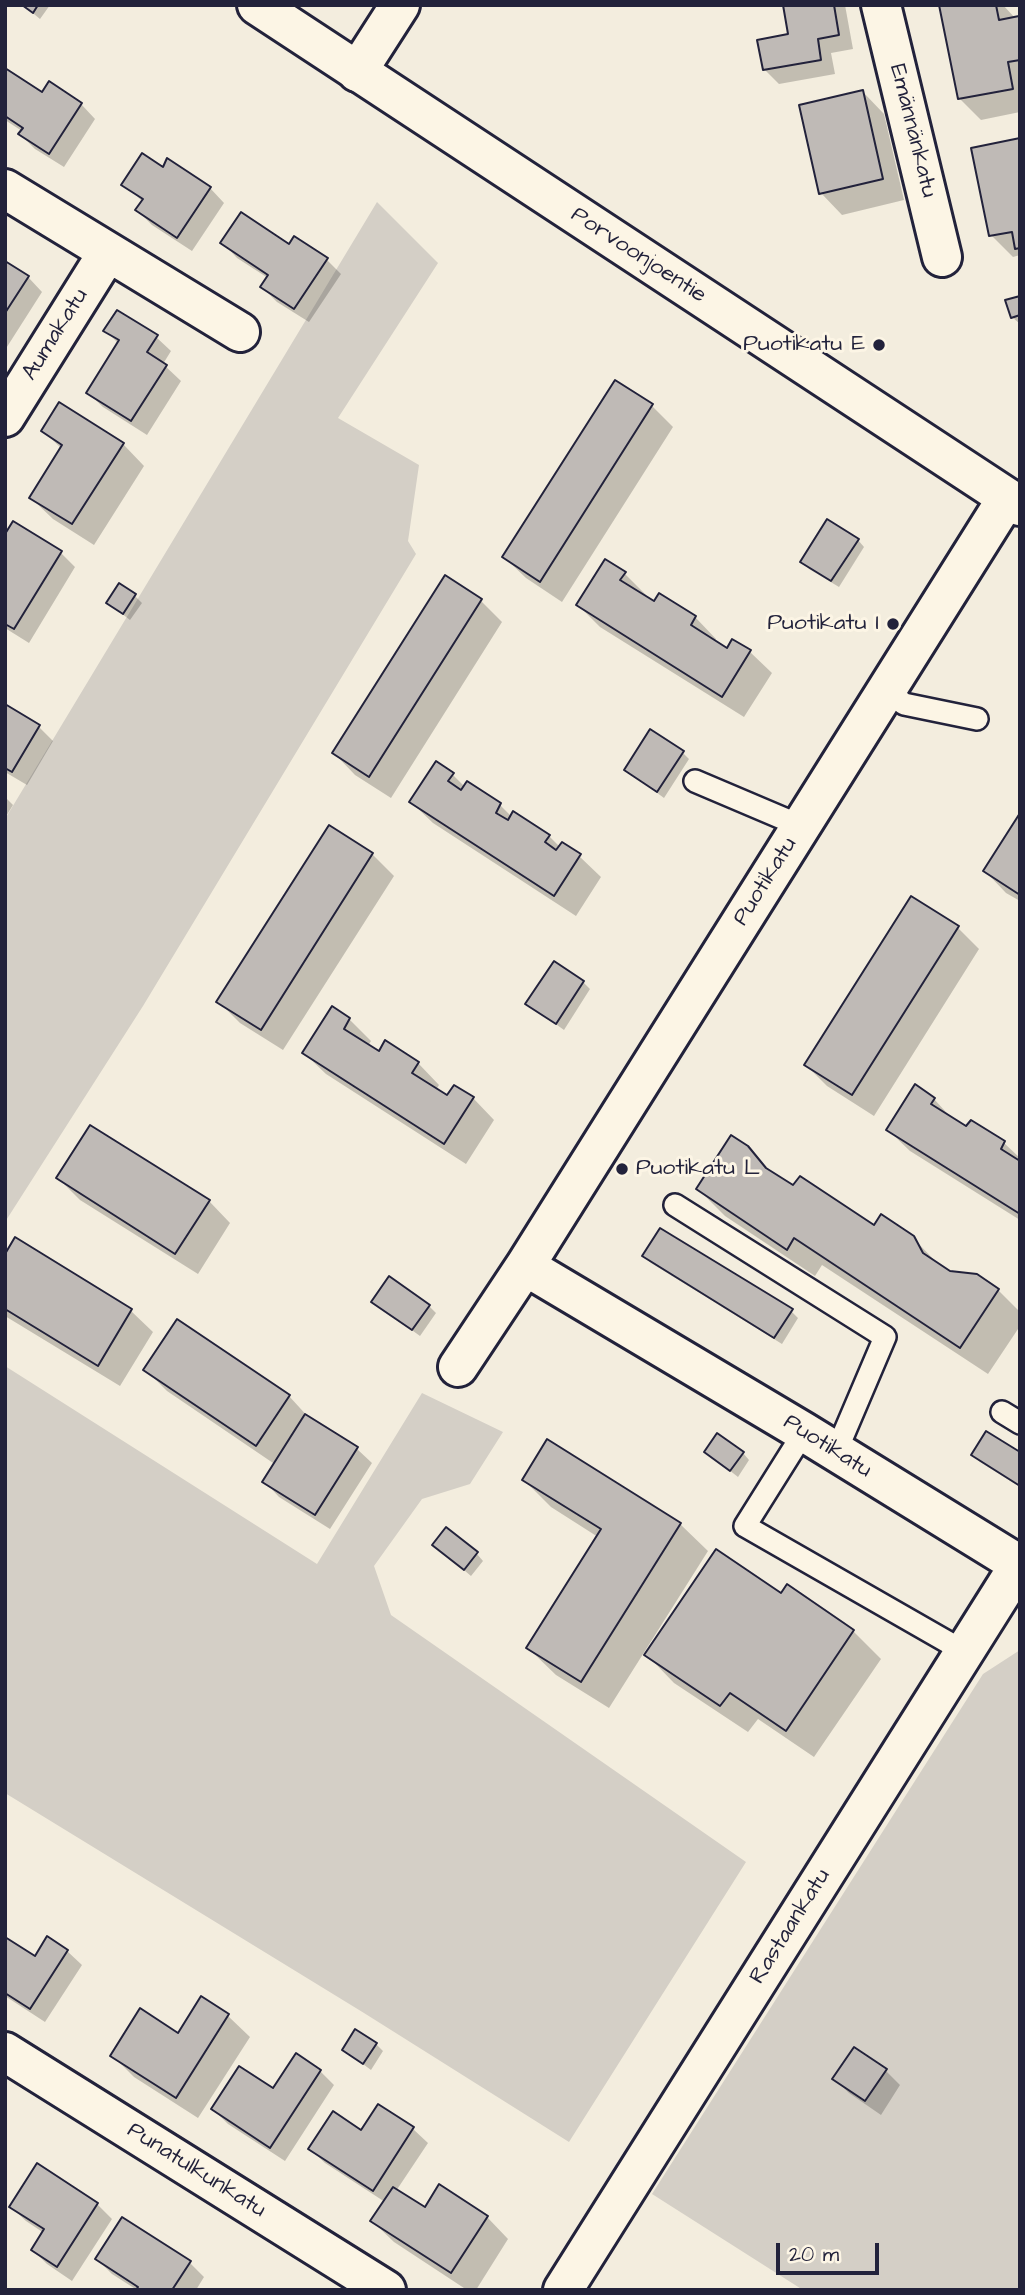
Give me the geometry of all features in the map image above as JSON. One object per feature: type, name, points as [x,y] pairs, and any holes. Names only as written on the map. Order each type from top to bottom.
[{"type":"street","name":"Porvoonjoentie","points":[[257,5],[1013,502]]},
{"type":"street","points":[[357,72],[400,5]]},
{"type":"street","name":"Emännänkatu","points":[[881,5],[942,257]]},
{"type":"street","points":[[5,189],[240,331]]},
{"type":"street","name":"Aumakatu","points":[[5,417],[108,252]]},
{"type":"street","name":"Puotikatu","points":[[458,1367],[887,690],[1013,502]]},
{"type":"street","name":"Puotikatu","points":[[524,1266],[804,1432],[1020,1565]]},
{"type":"street","name":"Rastaankatu","points":[[563,2290],[1020,1565]]},
{"type":"street","name":"Punatulkunkatu","points":[[5,2052],[386,2290]]},
{"type":"lane","points":[[887,690],[904,704],[977,719]]},
{"type":"lane","points":[[695,781],[801,826]]},
{"type":"lane","points":[[675,1205],[885,1337],[836,1452]]},
{"type":"lane","points":[[804,1432],[745,1526],[965,1652]]},
{"type":"shaded area","points":[[377,202],[438,263],[338,418],[419,465],[408,541],[416,554],[143,1006],[5,1222],[5,819]]},
{"type":"shaded area","points":[[5,1366],[317,1564],[422,1393],[503,1432],[470,1484],[422,1499],[374,1566],[391,1615],[746,1862],[569,2142],[5,1793]]},
{"type":"shaded area","points":[[1020,1650],[1020,2290],[803,2290],[652,2194],[983,1674]]},
{"type":"building","points":[[22,5],[38,5],[33,13]]},
{"type":"building","points":[[783,5],[834,5],[839,35],[818,39],[821,60],[763,70],[757,40],[788,34]]},
{"type":"building","points":[[939,5],[996,5],[999,20],[1019,16],[1020,60],[1008,62],[1013,89],[958,99]]},
{"type":"building","points":[[5,68],[42,92],[49,81],[82,103],[49,154],[18,134],[23,128],[5,116]]},
{"type":"building","points":[[863,90],[883,179],[819,194],[799,105]]},
{"type":"building","points":[[1020,138],[1020,248],[1015,249],[1012,232],[989,236],[971,148]]},
{"type":"building","points":[[142,153],[163,167],[167,158],[211,187],[177,238],[135,210],[143,199],[121,185]]},
{"type":"building","points":[[241,212],[289,244],[294,236],[328,258],[294,309],[260,287],[268,275],[220,243]]},
{"type":"building","points":[[5,261],[29,276],[5,313]]},
{"type":"building","points":[[1020,296],[1020,315],[1011,318],[1005,300]]},
{"type":"building","points":[[117,310],[158,335],[147,352],[167,365],[131,421],[86,393],[119,340],[103,331]]},
{"type":"building","points":[[615,380],[653,404],[540,582],[502,557]]},
{"type":"building","points":[[59,402],[124,443],[72,524],[29,498],[62,445],[41,431]]},
{"type":"building","points":[[827,519],[859,539],[831,581],[800,562]]},
{"type":"building","points":[[13,521],[62,551],[14,629],[5,624],[5,534]]},
{"type":"building","points":[[605,559],[626,572],[620,580],[654,601],[659,593],[696,616],[691,625],[727,648],[732,639],[751,650],[722,697],[576,605]]},
{"type":"building","points":[[445,575],[482,599],[369,777],[332,753]]},
{"type":"building","points":[[119,583],[136,594],[123,614],[106,603]]},
{"type":"building","points":[[5,704],[40,725],[12,772],[5,768]]},
{"type":"building","points":[[650,729],[684,751],[657,792],[624,770]]},
{"type":"building","points":[[436,761],[454,773],[448,781],[461,790],[467,781],[501,803],[496,813],[508,820],[513,811],[550,835],[545,842],[556,850],[562,842],[581,854],[554,896],[409,802]]},
{"type":"building","points":[[1020,813],[1020,895],[983,871]]},
{"type":"building","points":[[329,825],[373,853],[261,1030],[216,1002]]},
{"type":"building","points":[[911,896],[959,926],[852,1095],[804,1065]]},
{"type":"building","points":[[554,961],[584,981],[556,1024],[525,1004]]},
{"type":"building","points":[[332,1006],[350,1018],[344,1029],[379,1051],[385,1040],[419,1062],[412,1073],[447,1095],[454,1085],[474,1097],[444,1144],[302,1053]]},
{"type":"building","points":[[915,1084],[935,1098],[931,1104],[966,1126],[971,1120],[1005,1141],[1001,1149],[1020,1161],[1020,1214],[886,1130]]},
{"type":"building","points":[[90,1125],[210,1200],[175,1254],[56,1178]]},
{"type":"building","points":[[731,1135],[748,1146],[766,1168],[793,1185],[800,1176],[874,1225],[881,1214],[914,1236],[923,1253],[950,1271],[977,1274],[999,1289],[960,1348],[794,1238],[787,1250],[696,1189]]},
{"type":"building","points":[[660,1228],[793,1309],[774,1338],[642,1256]]},
{"type":"building","points":[[15,1237],[132,1309],[98,1366],[5,1309],[5,1254]]},
{"type":"building","points":[[389,1276],[430,1305],[412,1330],[371,1302]]},
{"type":"building","points":[[177,1319],[290,1395],[256,1446],[143,1370]]},
{"type":"building","points":[[305,1414],[358,1447],[315,1515],[262,1482]]},
{"type":"building","points":[[986,1431],[1020,1452],[1020,1486],[971,1455]]},
{"type":"building","points":[[717,1433],[744,1452],[730,1471],[704,1452]]},
{"type":"building","points":[[547,1439],[681,1523],[581,1682],[526,1648],[601,1529],[522,1480]]},
{"type":"building","points":[[446,1527],[478,1552],[464,1570],[432,1545]]},
{"type":"building","points":[[716,1549],[781,1593],[787,1584],[854,1630],[786,1731],[730,1693],[720,1706],[644,1655]]},
{"type":"building","points":[[47,1936],[68,1950],[30,2009],[5,1993],[5,1937],[35,1956]]},
{"type":"building","points":[[201,1996],[229,2014],[176,2098],[110,2056],[140,2008],[178,2033]]},
{"type":"building","points":[[355,2029],[377,2043],[363,2064],[342,2050]]},
{"type":"building","points":[[854,2047],[887,2069],[865,2101],[832,2079]]},
{"type":"building","points":[[296,2053],[321,2070],[270,2148],[211,2109],[239,2066],[273,2088]]},
{"type":"building","points":[[378,2104],[414,2127],[373,2191],[308,2149],[333,2111],[361,2130]]},
{"type":"building","points":[[37,2163],[98,2203],[57,2267],[31,2250],[44,2229],[9,2207]]},
{"type":"building","points":[[439,2184],[488,2216],[451,2273],[370,2221],[393,2187],[425,2207]]},
{"type":"building","points":[[122,2217],[191,2261],[172,2290],[136,2290],[138,2287],[95,2259]]},
{"type":"place","name":"Puotikatu E","points":[[879,345]]},
{"type":"place","name":"Puotikatu I","points":[[893,624]]},
{"type":"place","name":"Puotikatu L","points":[[622,1169]]}]
